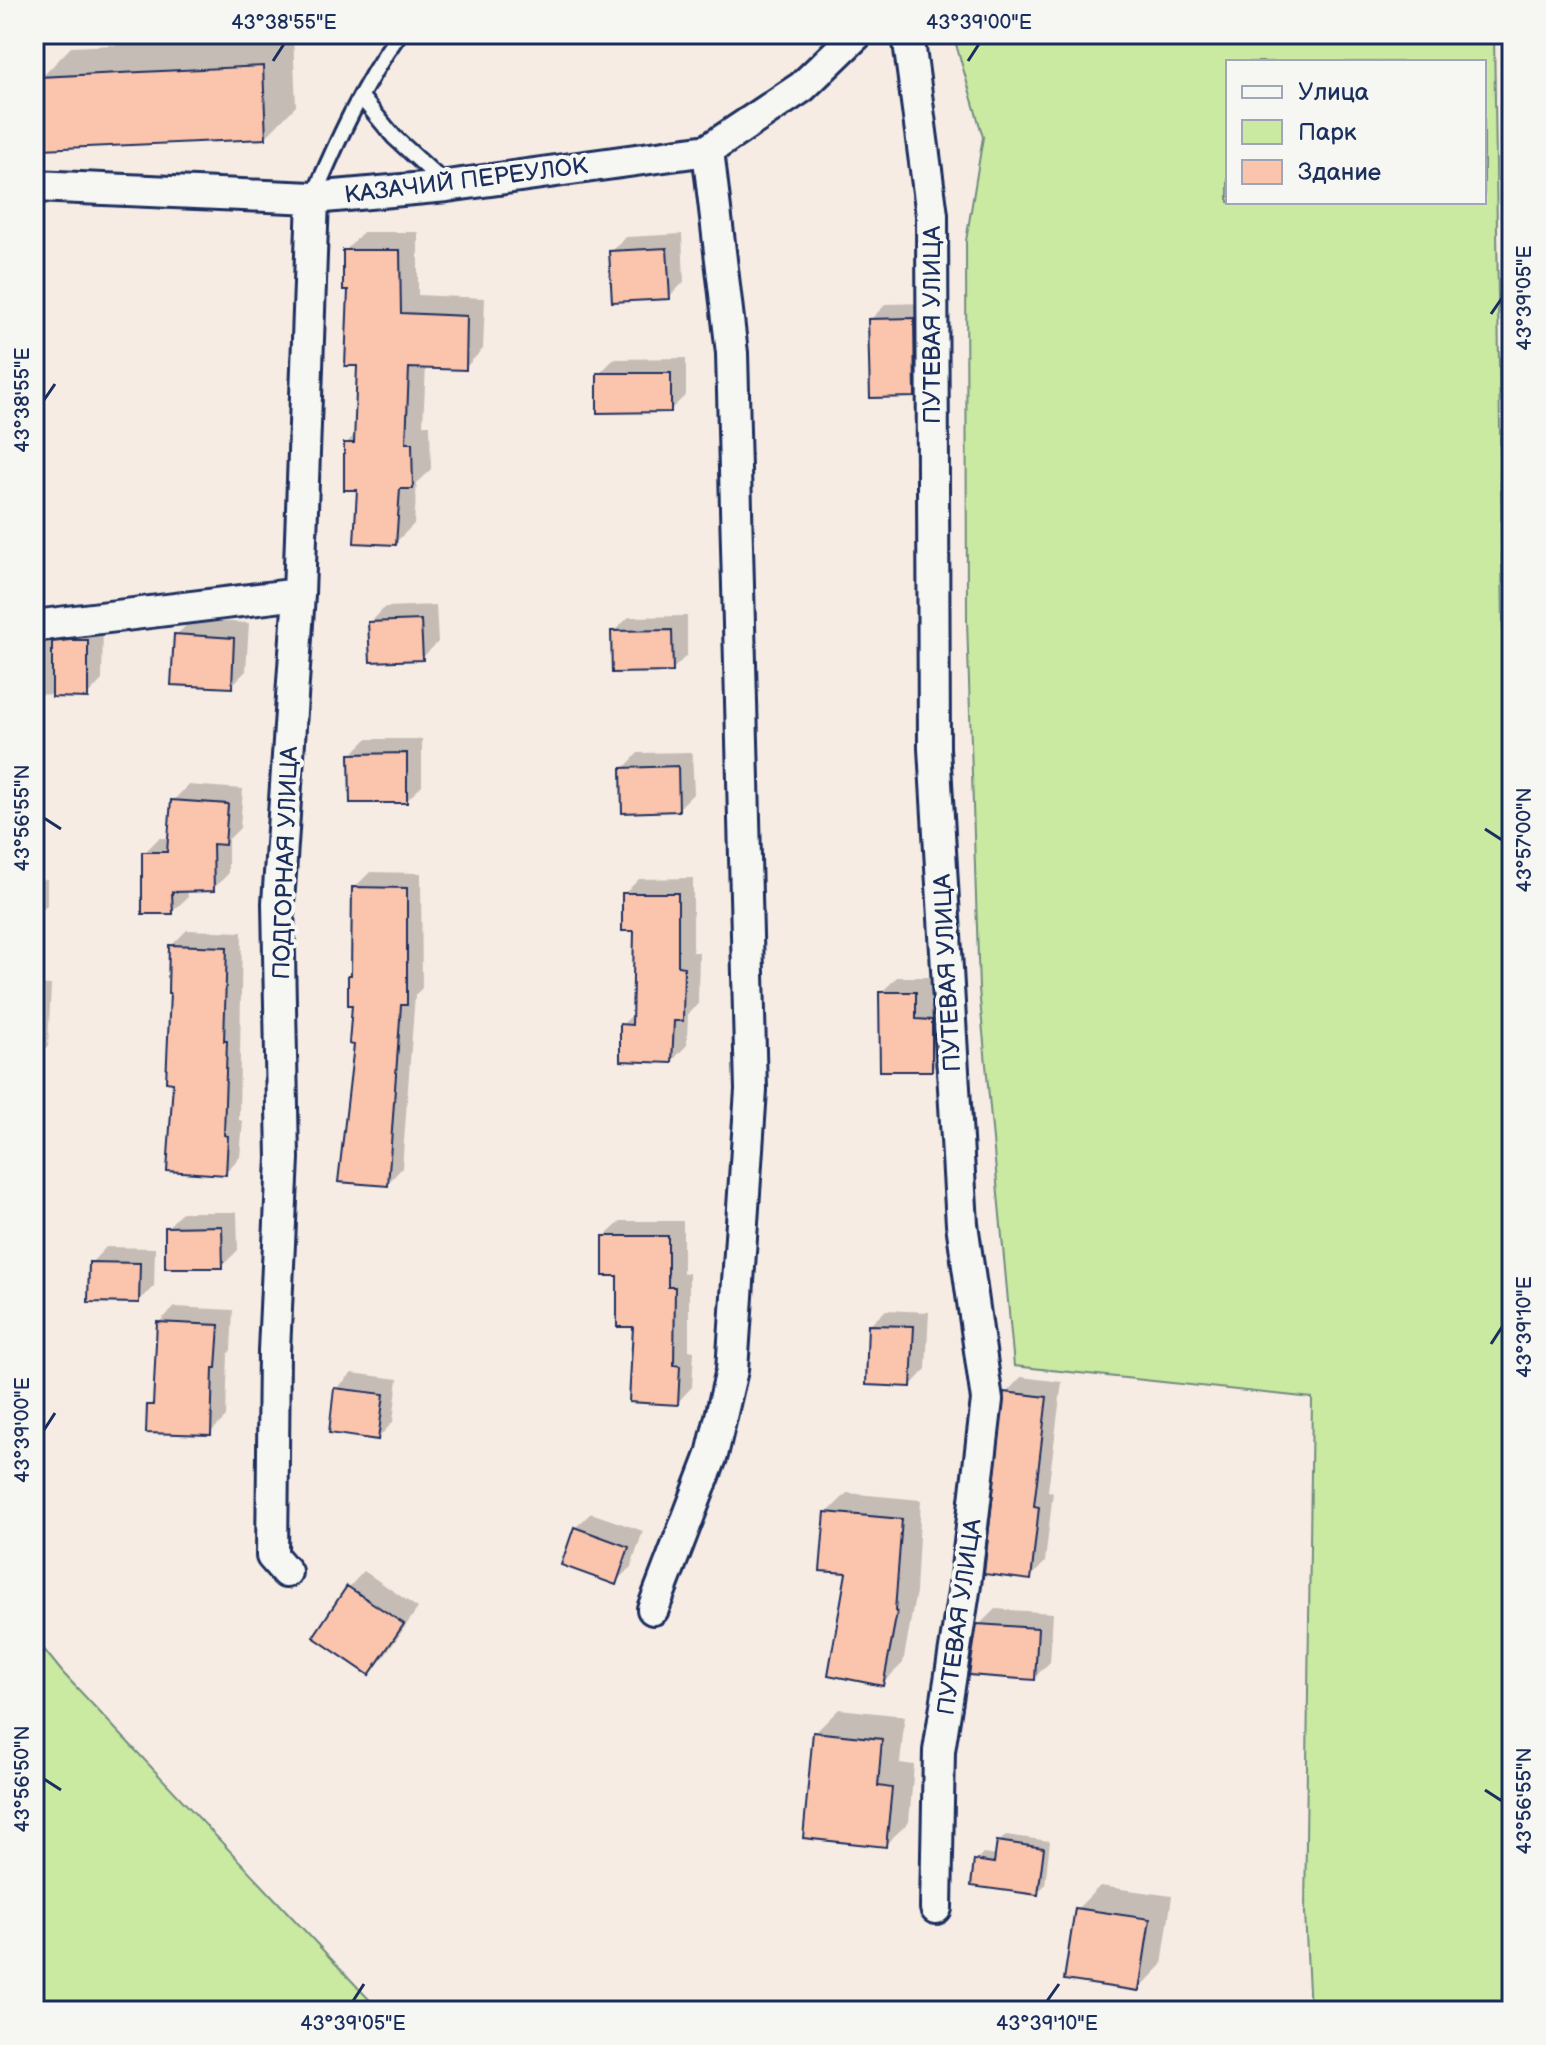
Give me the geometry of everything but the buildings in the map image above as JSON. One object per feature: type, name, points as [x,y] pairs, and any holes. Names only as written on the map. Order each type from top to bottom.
[{"type":"street","name":"ПУТЕВАЯ УЛИЦА","points":[[908,34],[932,215],[935,763],[962,1224],[987,1400],[965,1585],[939,1751],[936,1908]]},
{"type":"street","name":"КАЗАЧИЙ ПЕРЕУЛОК","points":[[34,186],[313,198],[447,186],[708,150],[802,87],[850,36]]},
{"type":"street","points":[[653,1609],[712,1455],[732,1370],[751,1090],[732,353],[708,150]]},
{"type":"street","name":"ПОДГОРНАЯ УЛИЦА","points":[[286,1572],[272,1556],[274,1351],[283,1158],[278,903],[299,594],[313,198]]},
{"type":"street","points":[[34,626],[299,594]]},
{"type":"lane","points":[[313,198],[361,97],[399,34]]},
{"type":"lane","points":[[361,97],[394,137],[447,186]]},
{"type":"green space","points":[[953,34],[1494,34],[1512,1213],[1512,2011],[1310,2011],[1305,1913],[1312,1398],[1014,1366],[979,989],[967,621],[966,241],[983,137]]},
{"type":"green space","points":[[34,1637],[63,1673],[380,2011],[34,2011]]}]
